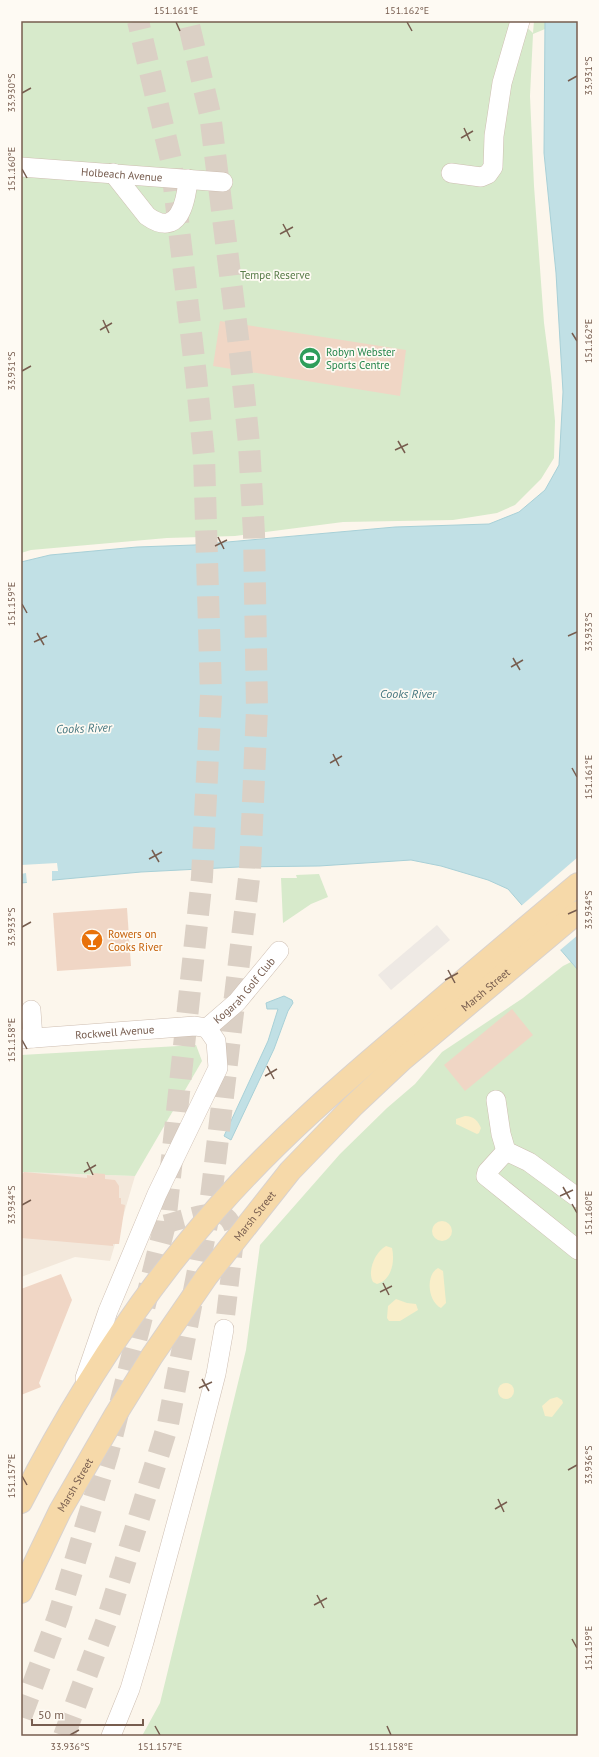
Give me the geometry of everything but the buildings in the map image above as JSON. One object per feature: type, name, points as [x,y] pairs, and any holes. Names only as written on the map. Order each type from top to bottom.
[{"type":"main road","name":"Marsh Street","points":[[21,1592],[41,1548],[87,1464],[152,1356],[203,1282],[290,1171],[376,1084],[425,1040],[478,982],[578,884]]},
{"type":"main road","name":"Marsh Street","points":[[21,1502],[58,1432],[109,1350],[171,1265],[222,1203],[287,1135],[324,1100],[478,982],[578,912]]},
{"type":"main road","points":[[21,1560],[52,1508],[87,1464]]},
{"type":"street","points":[[451,173],[480,178],[484,177],[491,171],[493,162],[494,136],[502,83],[520,22]]},
{"type":"street","name":"Holbeach Avenue","points":[[21,167],[223,182]]},
{"type":"street","points":[[113,173],[147,216],[154,221],[161,223],[176,219],[181,213],[186,196],[188,179]]},
{"type":"street","name":"Kogarah Golf Club","points":[[207,1028],[237,1002],[279,951]]},
{"type":"street","points":[[27,1038],[31,1010]]},
{"type":"street","name":"Rockwell Avenue","points":[[27,1038],[195,1026],[207,1028]]},
{"type":"street","name":"Marsh Street","points":[[79,1397],[108,1310],[157,1194],[218,1068],[216,1041],[207,1028]]},
{"type":"street","points":[[496,1100],[501,1134],[506,1151],[529,1162],[578,1198]]},
{"type":"street","points":[[506,1151],[487,1172],[486,1176],[578,1250]]},
{"type":"street","points":[[111,1736],[130,1689],[144,1642],[216,1374],[224,1329]]},
{"type":"shaded area","points":[[437,925],[450,940],[391,990],[378,975]]},
{"type":"shaded area","points":[[21,1172],[135,1176],[110,1261],[75,1257],[21,1277]]},
{"type":"green space","name":"Tempe Reserve","points":[[21,21],[520,21],[533,33],[534,21],[545,21],[545,29],[533,34],[530,96],[534,186],[544,323],[555,421],[554,458],[541,479],[515,505],[497,513],[453,520],[343,522],[235,536],[167,538],[31,550],[21,553]]},
{"type":"green space","points":[[319,874],[328,897],[311,904],[283,923],[281,878],[297,878],[296,875]]},
{"type":"green space","points":[[571,962],[578,970],[578,1736],[142,1736],[160,1703],[246,1350],[260,1245],[340,1154],[387,1108],[415,1084],[442,1052],[523,998],[563,966]]},
{"type":"green space","points":[[196,1045],[202,1061],[135,1176],[21,1172],[21,1055]]},
{"type":"sand","points":[[465,1116],[471,1117],[477,1121],[481,1128],[479,1133],[477,1134],[456,1124],[456,1119]]},
{"type":"sand","points":[[442,1221],[449,1224],[452,1231],[449,1238],[442,1241],[435,1238],[432,1231],[435,1224]]},
{"type":"sand","points":[[386,1246],[392,1248],[393,1264],[386,1279],[377,1284],[373,1282],[371,1278],[373,1262],[378,1253]]},
{"type":"sand","points":[[438,1268],[443,1271],[446,1303],[441,1308],[433,1300],[430,1288],[431,1276]]},
{"type":"sand","points":[[396,1299],[407,1303],[416,1304],[418,1310],[400,1321],[389,1321],[387,1318],[388,1306]]},
{"type":"sand","points":[[506,1383],[512,1385],[514,1391],[512,1397],[506,1399],[500,1397],[498,1391],[500,1385]]},
{"type":"sand","points":[[557,1397],[562,1400],[563,1403],[552,1417],[545,1416],[542,1406],[550,1399]]},
{"type":"water","name":"Cooks River","points":[[545,21],[578,21],[578,970],[508,889],[488,880],[441,866],[411,860],[319,866],[239,867],[141,872],[21,883],[21,562],[50,555],[137,547],[194,545],[395,527],[489,524],[519,512],[545,490],[559,465],[563,392],[556,273],[544,153]]},
{"type":"water","points":[[284,996],[292,1000],[293,1003],[288,1011],[274,1049],[231,1140],[224,1136],[268,1041],[278,1009],[267,1009],[266,1003]]},
{"type":"pier","points":[[578,857],[578,935],[559,951],[521,906]]},
{"type":"pier","points":[[57,863],[58,871],[52,871],[52,883],[27,884],[26,873],[21,874],[21,865]]},
{"type":"tunnel","points":[[21,1717],[58,1617],[108,1453],[165,1224],[202,877],[211,695],[204,456],[171,160],[138,21]]},
{"type":"tunnel","points":[[64,1736],[109,1614],[168,1424],[209,1214],[250,870],[257,709],[254,534],[249,444],[240,354],[210,114],[188,21]]},
{"type":"tunnel","points":[[165,1224],[213,1213],[222,1214],[228,1218],[232,1224],[235,1235],[224,1329]]},
{"type":"place","name":"Robyn Webster Sports Centre","points":[[310,358]]},
{"type":"place","name":"Rowers on Cooks River","points":[[92,940]]}]
